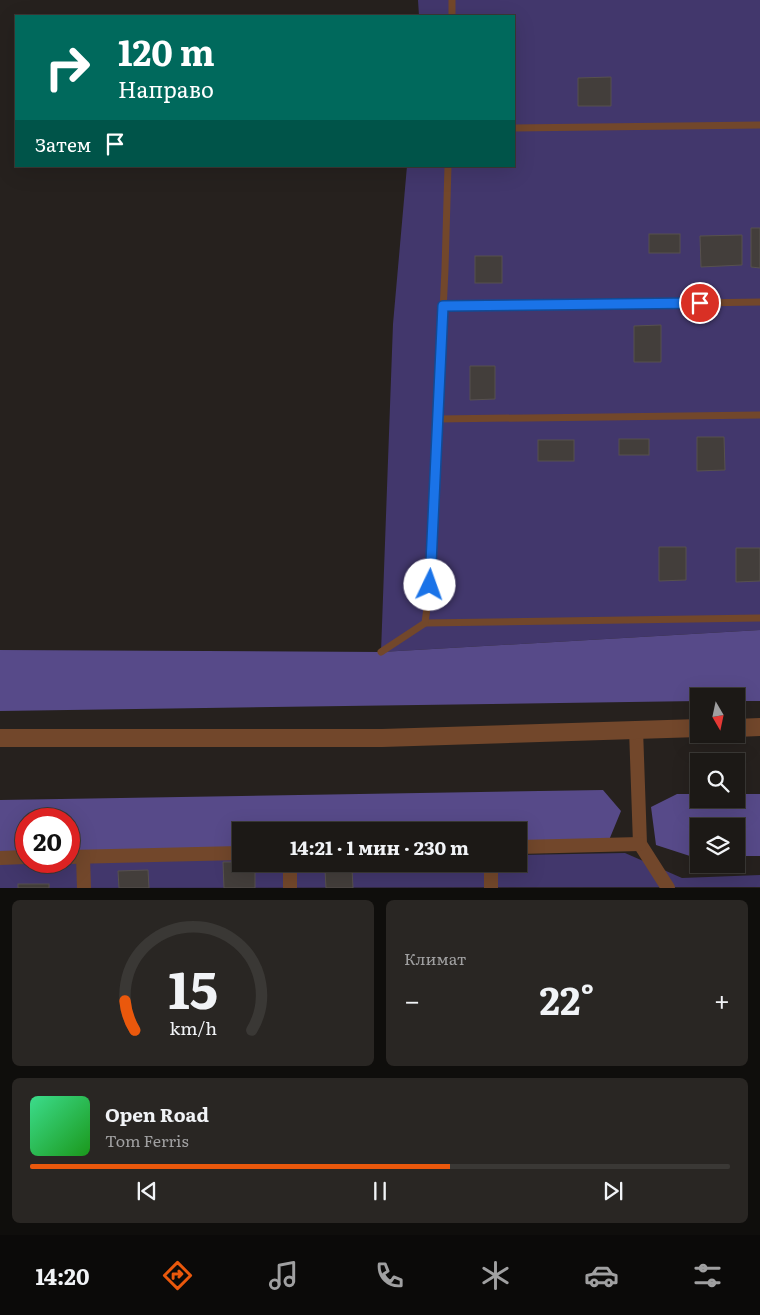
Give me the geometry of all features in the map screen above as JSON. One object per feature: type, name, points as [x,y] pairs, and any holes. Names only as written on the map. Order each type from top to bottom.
[{"type":"street","points":[[745,728],[760,727]]},
{"type":"street","points":[[0,738],[382,738],[690,728]]},
{"type":"street","points":[[636,729],[640,844],[668,888]]},
{"type":"street","points":[[527,847],[640,844]]},
{"type":"street","points":[[84,888],[83,857],[232,853]]},
{"type":"street","points":[[0,858],[15,857]]},
{"type":"street","points":[[290,872],[290,888]]},
{"type":"street","points":[[491,872],[491,888]]},
{"type":"lane","points":[[452,0],[452,15]]},
{"type":"lane","points":[[515,128],[760,124]]},
{"type":"lane","points":[[426,623],[430,585],[438,420],[448,167]]},
{"type":"lane","points":[[443,306],[760,302]]},
{"type":"lane","points":[[438,420],[760,415]]},
{"type":"lane","points":[[381,652],[426,623],[760,618]]},
{"type":"shaded area","points":[[418,0],[760,0],[760,630],[381,652],[393,324],[407,167],[515,167],[515,15],[419,15]]},
{"type":"shaded area","points":[[760,630],[760,701],[745,701],[745,688],[690,688],[690,701],[0,711],[0,650],[381,652]]},
{"type":"shaded area","points":[[603,790],[621,811],[607,845],[527,846],[527,822],[232,822],[232,850],[80,852],[80,808],[15,808],[15,852],[0,853],[0,800]]},
{"type":"shaded area","points":[[677,794],[690,794],[690,808],[745,808],[745,794],[760,794],[760,856],[745,856],[745,818],[690,818],[690,856],[656,845],[651,807]]},
{"type":"shaded area","points":[[625,853],[682,878],[760,875],[760,887],[0,888],[0,861],[15,861],[15,873],[80,873],[80,860],[232,858],[232,872],[527,872],[527,855]]},
{"type":"building","points":[[611,77],[611,106],[578,106],[578,78]]},
{"type":"building","points":[[751,228],[760,228],[760,268],[751,267]]},
{"type":"building","points":[[649,234],[680,234],[680,253],[649,253]]},
{"type":"building","points":[[742,235],[742,265],[701,267],[700,236]]},
{"type":"building","points":[[475,256],[502,256],[502,283],[475,283]]},
{"type":"building","points":[[661,325],[661,362],[634,362],[634,326]]},
{"type":"building","points":[[470,366],[495,366],[495,399],[470,400]]},
{"type":"building","points":[[697,437],[724,437],[725,470],[697,471]]},
{"type":"building","points":[[619,439],[649,439],[649,455],[619,455]]},
{"type":"building","points":[[538,440],[574,440],[574,461],[538,461]]},
{"type":"building","points":[[659,547],[686,547],[686,580],[659,581]]},
{"type":"building","points":[[736,548],[760,548],[760,581],[736,582]]},
{"type":"building","points":[[223,862],[232,862],[232,872],[255,872],[255,888],[224,888]]},
{"type":"building","points":[[148,870],[149,888],[119,888],[118,871]]},
{"type":"building","points":[[325,872],[352,872],[353,888],[326,888]]},
{"type":"building","points":[[18,884],[49,884],[49,888],[18,888]]},
{"type":"route","points":[[430,585],[443,306],[700,303]]}]
